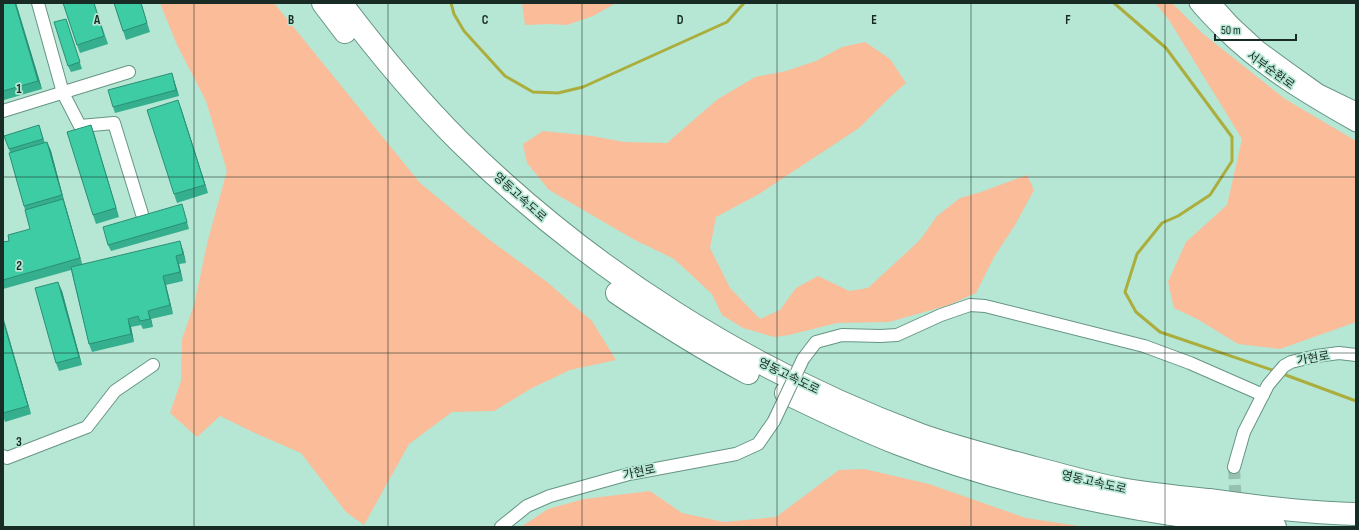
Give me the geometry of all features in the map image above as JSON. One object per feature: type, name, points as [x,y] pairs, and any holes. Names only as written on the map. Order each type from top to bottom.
[{"type":"highway","name":"영동고속도로","points":[[323,3],[379,74],[426,127],[484,185],[538,233],[596,278],[655,319],[715,355],[776,388],[837,417],[899,444],[984,473],[1057,492],[1124,506],[1236,523],[1275,527]]},
{"type":"highway","name":"영동고속도로","points":[[341,3],[414,93],[460,142],[545,219],[607,268],[664,306],[766,366],[820,392],[922,435],[983,455],[1119,489],[1330,514],[1356,514]]},
{"type":"street","points":[[38,3],[63,93],[80,126],[114,124],[142,214]]},
{"type":"street","name":"서부순환로","points":[[1197,3],[1203,11],[1255,60],[1287,83],[1356,124]]},
{"type":"street","name":"서부순환로","points":[[1213,3],[1232,24],[1258,48],[1319,92],[1356,110]]},
{"type":"street","points":[[3,111],[129,72]]},
{"type":"street","name":"가현로","points":[[501,527],[527,506],[550,496],[629,474],[736,454],[758,444],[774,421],[803,359],[816,342],[842,335],[897,335],[941,315],[970,305],[985,306],[1144,346],[1265,390]]},
{"type":"street","name":"가현로","points":[[1234,467],[1244,432],[1265,390],[1284,366],[1291,362],[1316,356],[1339,353],[1356,355]]},
{"type":"street","points":[[3,456],[7,458],[87,427],[115,391],[152,365]]},
{"type":"shaded area","points":[[160,3],[274,3],[420,183],[487,238],[547,282],[592,321],[616,360],[570,370],[532,388],[494,411],[452,412],[409,444],[364,525],[346,512],[301,453],[220,416],[197,437],[170,413],[181,381],[182,339],[194,305],[208,240],[227,171],[206,101],[177,45]]},
{"type":"shaded area","points":[[522,3],[616,3],[593,16],[567,25],[525,25]]},
{"type":"shaded area","points":[[1155,3],[1172,3],[1202,33],[1285,99],[1356,141],[1356,322],[1280,349],[1238,344],[1199,320],[1174,308],[1168,282],[1186,242],[1227,205],[1242,139],[1169,20]]},
{"type":"shaded area","points":[[865,42],[890,59],[906,83],[859,128],[759,194],[716,217],[710,248],[730,288],[760,319],[780,310],[796,288],[818,276],[849,291],[868,288],[920,240],[937,216],[960,198],[1027,175],[1034,190],[1015,225],[994,257],[976,293],[949,305],[889,322],[837,323],[789,335],[774,337],[743,328],[722,315],[712,294],[674,259],[633,239],[549,190],[527,163],[523,144],[543,131],[592,136],[624,142],[667,143],[718,99],[755,77],[786,71],[816,61],[842,47]]},
{"type":"shaded area","points":[[864,469],[929,484],[1026,518],[1086,527],[521,527],[548,509],[584,499],[650,491],[682,513],[724,522],[776,517],[839,470]]},
{"type":"building","points":[[3,3],[15,3],[38,81],[3,91]]},
{"type":"building","points":[[63,3],[94,3],[104,36],[77,45]]},
{"type":"building","points":[[114,3],[141,3],[147,23],[123,31]]},
{"type":"building","points":[[66,19],[80,62],[68,66],[54,22]]},
{"type":"building","points":[[172,73],[176,90],[113,107],[108,90]]},
{"type":"building","points":[[178,100],[205,185],[174,194],[147,110]]},
{"type":"building","points":[[39,125],[43,139],[9,149],[4,136]]},
{"type":"building","points":[[91,125],[116,208],[93,215],[67,132]]},
{"type":"building","points":[[47,142],[62,195],[24,206],[9,153]]},
{"type":"building","points":[[63,199],[80,258],[3,280],[3,242],[9,241],[8,235],[30,229],[25,210]]},
{"type":"building","points":[[182,204],[187,222],[108,245],[103,227]]},
{"type":"building","points":[[180,241],[183,254],[176,256],[180,272],[163,276],[170,305],[148,311],[150,319],[140,321],[138,316],[128,319],[131,334],[89,344],[71,267]]},
{"type":"building","points":[[58,282],[79,357],[56,363],[35,288]]},
{"type":"building","points":[[3,320],[28,406],[3,413]]},
{"type":"waterway","points":[[451,3],[454,14],[464,31],[505,76],[533,92],[558,93],[583,87],[727,22],[744,3]]},
{"type":"waterway","points":[[1114,3],[1166,48],[1232,137],[1232,161],[1210,195],[1178,216],[1162,223],[1137,254],[1125,292],[1136,312],[1160,332],[1275,371]]},
{"type":"waterway","points":[[1283,374],[1356,401]]},
{"type":"tunnel","points":[[1234,467],[1236,508]]}]
